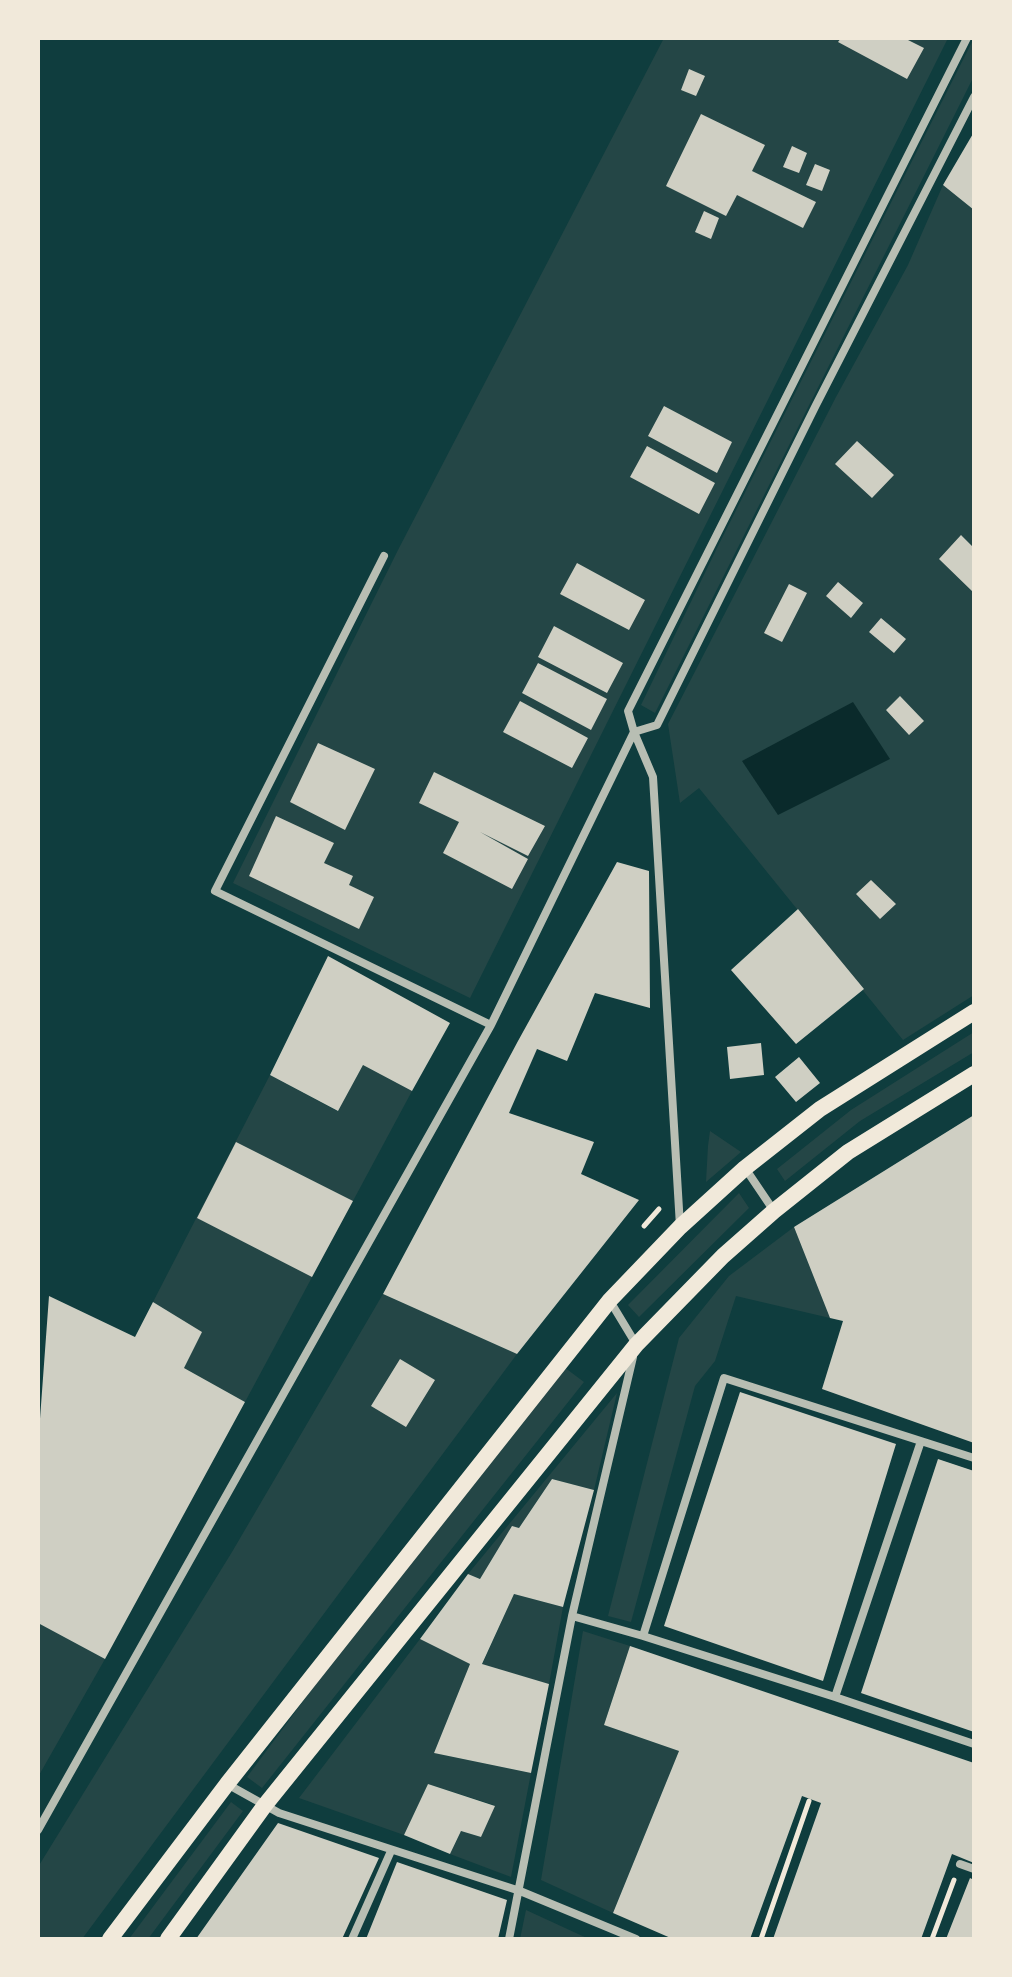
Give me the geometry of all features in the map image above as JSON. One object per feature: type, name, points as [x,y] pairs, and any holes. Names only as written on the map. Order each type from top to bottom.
[{"type":"main road","points":[[110,1939],[227,1784],[610,1300],[680,1227],[745,1168],[820,1109],[974,1012]]},
{"type":"main road","points":[[168,1939],[265,1805],[636,1345],[723,1256],[774,1211],[848,1152],[974,1074]]},
{"type":"street","points":[[680,1227],[653,777],[628,711],[967,38]]},
{"type":"street","points":[[38,1830],[491,1025],[634,732],[657,725],[974,97]]},
{"type":"street","points":[[384,556],[215,891],[491,1025]]},
{"type":"street","points":[[745,1168],[774,1211]]},
{"type":"street","points":[[509,1939],[572,1616],[636,1345],[610,1300]]},
{"type":"street","points":[[643,1636],[724,1378],[974,1458]]},
{"type":"street","points":[[835,1697],[921,1441]]},
{"type":"street","points":[[572,1616],[835,1697],[974,1744]]},
{"type":"street","points":[[227,1784],[279,1813],[520,1891],[636,1939]]},
{"type":"street","points":[[352,1939],[391,1851]]},
{"type":"street","points":[[960,1864],[974,1869]]},
{"type":"path","points":[[761,1939],[809,1801]]},
{"type":"path","points":[[932,1939],[960,1864]]},
{"type":"shaded area","points":[[664,38],[948,38],[470,998],[233,883],[398,550]]},
{"type":"shaded area","points":[[974,38],[974,76],[655,713],[641,705]]},
{"type":"shaded area","points":[[943,185],[974,210],[974,995],[903,1040],[699,788],[680,803],[668,724],[836,397],[908,265]]},
{"type":"shaded area","points":[[853,702],[890,759],[778,815],[742,761]]},
{"type":"shaded area","points":[[974,1032],[974,1052],[860,1121],[785,1181],[777,1169],[851,1110]]},
{"type":"shaded area","points":[[363,1065],[412,1091],[245,1402],[184,1368],[201,1332],[153,1302],[270,1075],[337,1111]]},
{"type":"shaded area","points":[[710,1131],[741,1152],[706,1182],[708,1146]]},
{"type":"shaded area","points":[[739,1193],[749,1208],[639,1317],[628,1305]]},
{"type":"shaded area","points":[[794,1227],[830,1318],[736,1296],[715,1361],[695,1386],[631,1622],[608,1616],[679,1338],[729,1276]]},
{"type":"shaded area","points":[[383,1294],[517,1354],[82,1939],[38,1939],[38,1867],[232,1552]]},
{"type":"shaded area","points":[[564,1367],[584,1382],[262,1788],[247,1777],[324,1673]]},
{"type":"shaded area","points":[[617,1393],[594,1490],[552,1479],[519,1528],[512,1527],[480,1579],[468,1574]]},
{"type":"shaded area","points":[[514,1594],[563,1607],[549,1684],[482,1665]]},
{"type":"shaded area","points":[[38,1623],[105,1659],[38,1777]]},
{"type":"shaded area","points":[[583,1631],[630,1646],[604,1725],[679,1751],[613,1913],[541,1880]]},
{"type":"shaded area","points":[[420,1639],[470,1664],[434,1753],[531,1773],[511,1877],[450,1854],[461,1831],[481,1837],[494,1805],[428,1784],[404,1835],[299,1798]]},
{"type":"shaded area","points":[[231,1802],[243,1811],[148,1939],[129,1939]]},
{"type":"shaded area","points":[[526,1910],[589,1939],[520,1939]]},
{"type":"building","points":[[841,38],[904,38],[924,48],[907,79],[838,42]]},
{"type":"building","points":[[689,69],[705,76],[696,96],[681,90]]},
{"type":"building","points":[[701,114],[765,145],[752,171],[816,202],[803,228],[737,195],[726,216],[666,186]]},
{"type":"building","points":[[974,132],[974,210],[943,185]]},
{"type":"building","points":[[792,146],[807,153],[799,173],[783,167]]},
{"type":"building","points":[[815,164],[830,170],[822,191],[806,185]]},
{"type":"building","points":[[704,211],[719,218],[711,239],[695,232]]},
{"type":"building","points":[[664,406],[732,442],[717,473],[648,436]]},
{"type":"building","points":[[857,441],[894,475],[872,498],[835,464]]},
{"type":"building","points":[[647,446],[715,483],[699,514],[630,477]]},
{"type":"building","points":[[961,535],[974,548],[974,593],[939,559]]},
{"type":"building","points":[[577,563],[645,600],[629,630],[560,594]]},
{"type":"building","points":[[838,582],[863,603],[851,618],[826,596]]},
{"type":"building","points":[[789,584],[807,593],[782,642],[764,633]]},
{"type":"building","points":[[881,618],[906,639],[894,653],[869,632]]},
{"type":"building","points":[[554,626],[623,663],[607,693],[538,657]]},
{"type":"building","points":[[538,663],[607,699],[591,730],[522,693]]},
{"type":"building","points":[[900,696],[924,721],[909,735],[886,710]]},
{"type":"building","points":[[520,701],[588,738],[572,768],[503,732]]},
{"type":"building","points":[[318,743],[375,769],[345,830],[290,802]]},
{"type":"building","points":[[434,772],[545,826],[528,856],[480,832],[528,859],[512,889],[443,853],[459,822],[419,803]]},
{"type":"building","points":[[276,816],[334,843],[324,863],[353,876],[349,885],[374,897],[359,929],[249,876]]},
{"type":"building","points":[[617,862],[649,871],[650,1008],[595,993],[567,1061],[537,1049],[509,1113],[594,1142],[581,1174],[639,1200],[517,1354],[383,1294]]},
{"type":"building","points":[[871,880],[896,904],[880,919],[856,894]]},
{"type":"building","points":[[798,909],[864,989],[796,1044],[731,970]]},
{"type":"building","points":[[328,956],[450,1023],[412,1091],[363,1065],[338,1111],[270,1075]]},
{"type":"building","points":[[761,1043],[764,1075],[730,1079],[727,1047]]},
{"type":"building","points":[[799,1057],[820,1083],[796,1102],[775,1077]]},
{"type":"building","points":[[974,1115],[974,1443],[822,1389],[843,1321],[830,1318],[794,1227]]},
{"type":"building","points":[[236,1142],[353,1201],[312,1277],[197,1218]]},
{"type":"building","points":[[49,1296],[135,1337],[153,1302],[202,1332],[184,1368],[245,1402],[105,1659],[38,1623],[38,1446]]},
{"type":"building","points":[[400,1359],[435,1380],[406,1427],[371,1406]]},
{"type":"building","points":[[740,1392],[896,1444],[823,1681],[664,1626]]},
{"type":"building","points":[[938,1459],[974,1471],[974,1732],[861,1693]]},
{"type":"building","points":[[552,1479],[594,1490],[563,1607],[514,1594],[482,1664],[549,1684],[531,1773],[434,1753],[470,1664],[420,1639],[468,1574],[480,1579],[512,1526],[519,1528]]},
{"type":"building","points":[[630,1646],[974,1763],[974,1863],[952,1854],[921,1939],[773,1939],[821,1803],[802,1796],[750,1939],[673,1939],[613,1913],[679,1751],[604,1725]]},
{"type":"building","points":[[428,1784],[495,1806],[481,1837],[461,1831],[450,1854],[404,1835]]},
{"type":"building","points":[[278,1823],[379,1858],[342,1939],[196,1939]]},
{"type":"building","points":[[397,1862],[507,1900],[498,1939],[366,1939]]},
{"type":"building","points":[[970,1878],[974,1880],[974,1939],[946,1939]]}]
